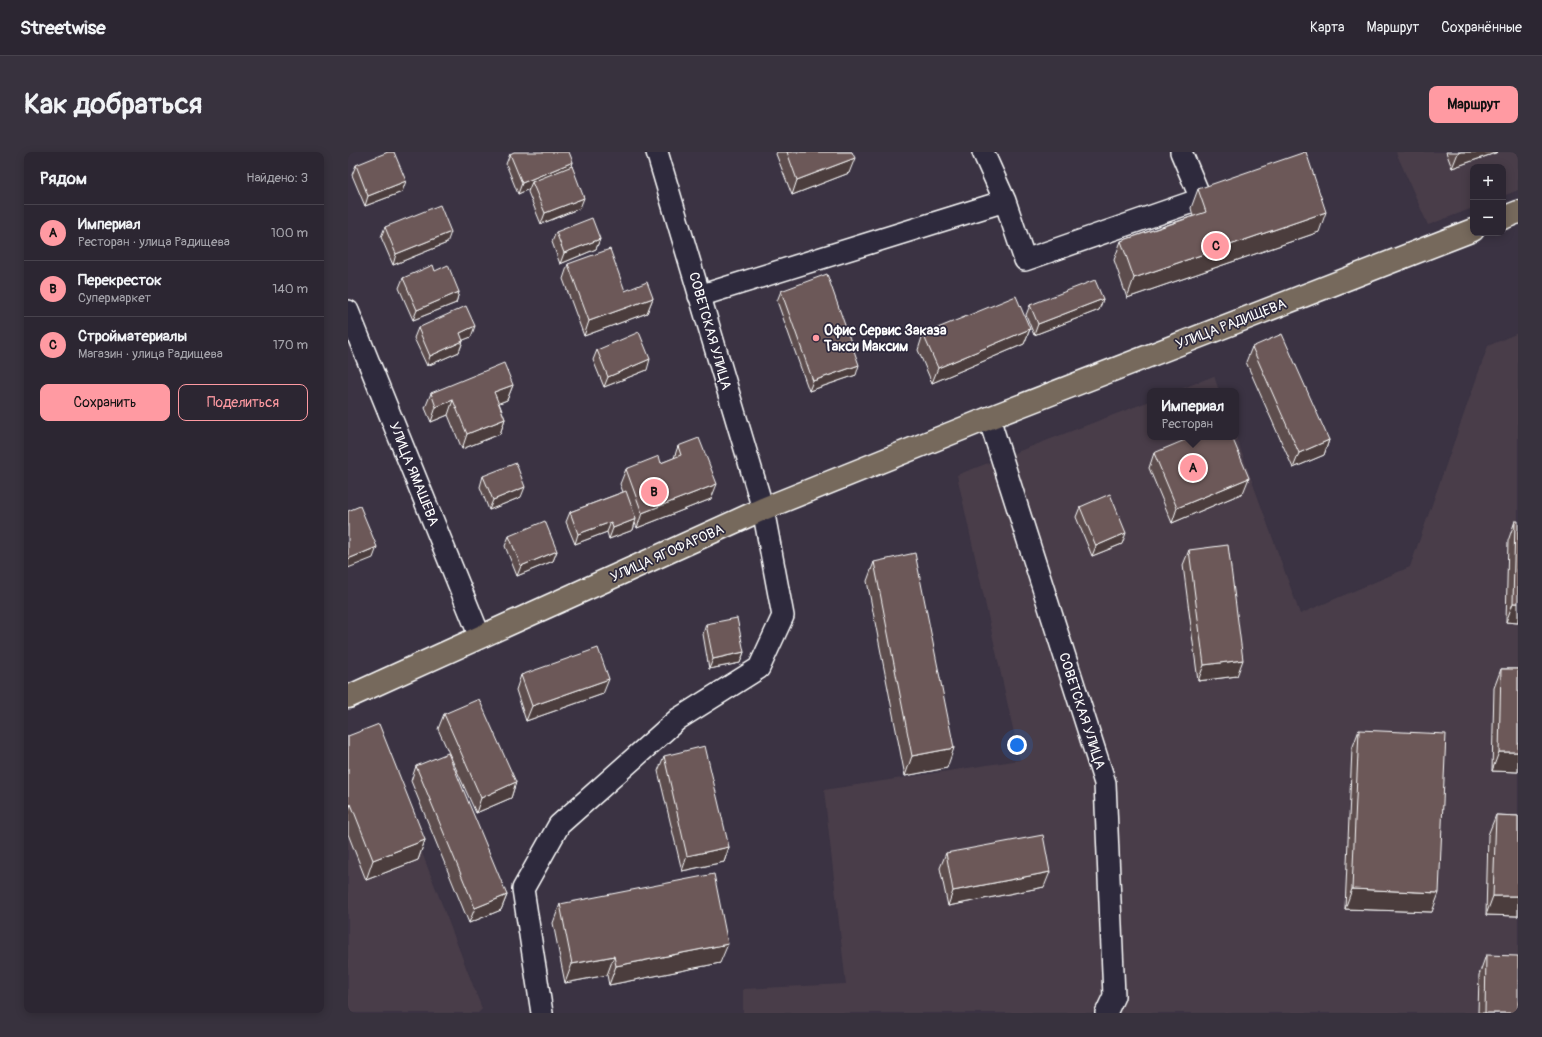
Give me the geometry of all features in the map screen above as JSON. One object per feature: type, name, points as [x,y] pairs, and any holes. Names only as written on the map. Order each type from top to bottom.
[{"type":"main road","points":[[1506,217],[1518,212]]},
{"type":"main road","name":"УЛИЦА РАДИЩЕВА","points":[[989,418],[1470,231]]},
{"type":"main road","name":"УЛИЦА ЯГОФАРОВА","points":[[348,697],[763,509],[989,418]]},
{"type":"street","name":"СОВЕТСКАЯ УЛИЦА","points":[[542,1013],[523,889],[559,825],[678,719],[759,668],[782,616],[763,509],[699,296],[658,152]]},
{"type":"street","points":[[982,152],[1005,201],[1025,260],[1201,199],[1181,152]]},
{"type":"street","points":[[699,296],[1005,201]]},
{"type":"street","name":"УЛИЦА ЯМАШЕВА","points":[[348,311],[480,637]]},
{"type":"street","name":"СОВЕТСКАЯ УЛИЦА","points":[[989,418],[1105,783],[1114,996],[1106,1013]]},
{"type":"shaded area","points":[[1396,152],[1518,152],[1518,190],[1506,195],[1506,164],[1470,164],[1470,209],[1428,225]]},
{"type":"shaded area","points":[[1518,333],[1518,1013],[743,1013],[743,989],[846,984],[824,790],[1020,760],[957,475],[1147,402],[1147,440],[1237,440],[1300,614],[1410,567],[1488,346]]},
{"type":"shaded area","points":[[1214,376],[1218,388],[1184,388]]},
{"type":"shaded area","points":[[376,733],[482,1009],[478,1013],[348,1013],[348,746]]},
{"type":"building","points":[[388,152],[394,152],[406,181],[368,196],[356,165]]},
{"type":"building","points":[[514,152],[569,152],[573,162],[522,183],[510,154]]},
{"type":"building","points":[[787,152],[852,152],[855,158],[797,180]]},
{"type":"building","points":[[1305,152],[1326,212],[1134,278],[1121,241],[1206,212],[1198,189]]},
{"type":"building","points":[[572,166],[584,198],[545,213],[532,182]]},
{"type":"building","points":[[440,205],[451,232],[396,254],[385,227]]},
{"type":"building","points":[[592,218],[600,239],[564,253],[556,232]]},
{"type":"building","points":[[610,249],[625,291],[647,282],[653,298],[589,321],[568,264]]},
{"type":"building","points":[[433,265],[435,271],[448,265],[459,292],[417,310],[403,278]]},
{"type":"building","name":"Офис Сервис Заказа Такси Максим","points":[[827,274],[859,365],[813,381],[781,291]]},
{"type":"building","points":[[1095,280],[1103,299],[1038,324],[1030,305]]},
{"type":"building","points":[[1016,296],[1030,329],[938,368],[923,334]]},
{"type":"building","points":[[466,306],[475,326],[460,333],[463,341],[430,356],[418,328]]},
{"type":"building","points":[[639,332],[650,359],[608,377],[597,350]]},
{"type":"building","points":[[1282,334],[1329,440],[1299,453],[1252,347]]},
{"type":"building","points":[[504,363],[513,385],[494,392],[505,419],[467,434],[453,400],[436,407],[431,393]]},
{"type":"building","points":[[699,438],[717,484],[642,513],[626,469],[659,456],[661,463],[681,455],[678,446]]},
{"type":"building","points":[[1185,440],[1233,440],[1249,478],[1177,508],[1154,453]]},
{"type":"building","points":[[516,463],[525,487],[493,500],[483,476]]},
{"type":"building","points":[[626,491],[636,519],[613,528],[611,522],[578,534],[570,512]]},
{"type":"building","points":[[1110,494],[1126,533],[1096,546],[1080,507]]},
{"type":"building","points":[[360,506],[377,547],[348,559],[348,511]]},
{"type":"building","points":[[545,521],[557,551],[521,566],[509,536]]},
{"type":"building","points":[[1515,521],[1518,521],[1518,603],[1513,603]]},
{"type":"building","points":[[1228,545],[1243,660],[1204,665],[1189,550]]},
{"type":"building","points":[[915,553],[954,748],[912,756],[874,562]]},
{"type":"building","points":[[737,618],[744,652],[713,659],[706,624]]},
{"type":"building","points":[[598,648],[609,679],[532,706],[521,675]]},
{"type":"building","points":[[1501,669],[1518,669],[1518,752],[1499,752]]},
{"type":"building","points":[[479,699],[516,782],[481,798],[444,714]]},
{"type":"building","points":[[379,724],[425,840],[373,860],[351,804],[348,806],[348,736]]},
{"type":"building","points":[[1359,730],[1446,734],[1439,893],[1352,889]]},
{"type":"building","points":[[705,746],[729,847],[687,856],[664,756]]},
{"type":"building","points":[[448,753],[507,895],[475,908],[416,766]]},
{"type":"building","points":[[1496,815],[1518,816],[1518,896],[1493,896]]},
{"type":"building","points":[[1043,835],[1050,872],[953,891],[946,853]]},
{"type":"building","points":[[714,874],[728,944],[616,966],[614,956],[572,964],[560,904]]},
{"type":"building","points":[[1486,955],[1518,956],[1518,1013],[1485,1013]]},
{"type":"place","name":"Стройматериалы","points":[[1216,246]]},
{"type":"place","name":"Офис Сервис Заказа Такси Максим","points":[[816,338]]},
{"type":"place","name":"Империал","points":[[1193,468]]},
{"type":"place","name":"Перекресток","points":[[654,492]]}]
